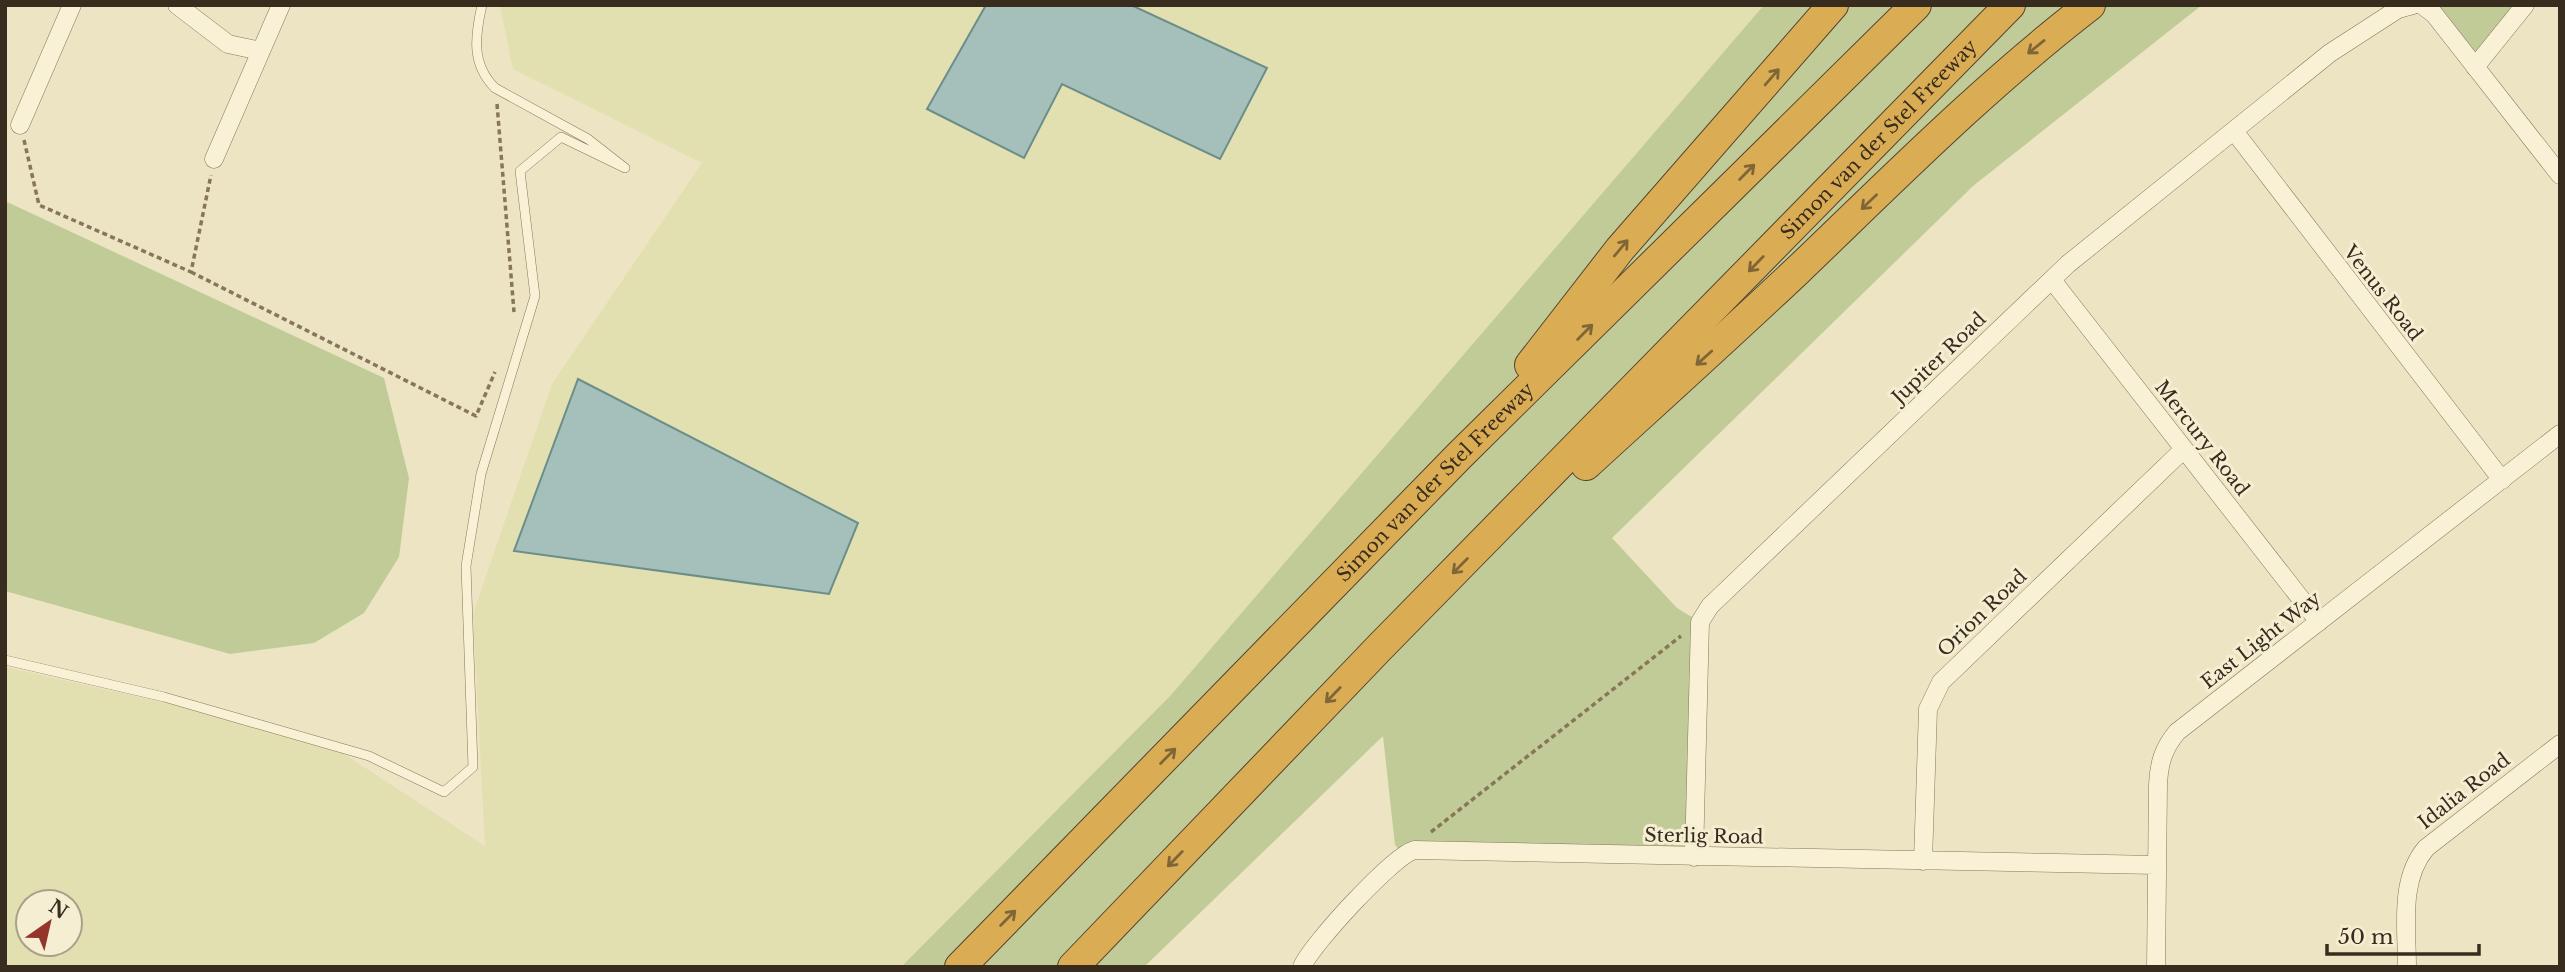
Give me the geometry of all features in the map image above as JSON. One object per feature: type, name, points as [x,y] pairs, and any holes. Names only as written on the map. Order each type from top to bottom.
[{"type":"highway","points":[[1459,456],[1620,249],[1833,5]]},
{"type":"highway","name":"Simon van der Stel Freeway","points":[[960,967],[1459,456],[1916,5]]},
{"type":"highway","name":"Simon van der Stel Freeway","points":[[1073,967],[1490,535],[2010,5]]},
{"type":"highway","points":[[1490,535],[1522,519],[1584,466],[1729,335],[1963,112],[2034,49],[2090,5]]},
{"type":"street","points":[[20,125],[72,5]]},
{"type":"street","points":[[177,5],[228,44],[261,51]]},
{"type":"street","points":[[214,159],[281,5]]},
{"type":"street","name":"Jupiter Road","points":[[1700,622],[1710,606],[2052,280],[2330,53],[2398,9],[2413,5]]},
{"type":"street","points":[[2421,5],[2434,14],[2560,175]]},
{"type":"street","points":[[2475,67],[2525,5]]},
{"type":"street","name":"Venus Road","points":[[2234,131],[2501,480]]},
{"type":"street","name":"Mercury Road","points":[[2052,280],[2319,622]]},
{"type":"street","name":"East Light Way","points":[[2156,967],[2159,770],[2166,746],[2177,732],[2560,434]]},
{"type":"street","name":"Orion Road","points":[[1923,861],[1928,709],[1941,682],[2184,449]]},
{"type":"street","points":[[1693,857],[1700,622]]},
{"type":"street","name":"Idalia Road","points":[[2406,967],[2408,882],[2416,859],[2426,848],[2560,744]]},
{"type":"street","name":"Sterlig Road","points":[[1403,854],[1414,850],[2156,866]]},
{"type":"street","points":[[1302,967],[1313,947],[1403,854]]},
{"type":"lane","points":[[5,660],[164,697],[369,756],[444,792],[474,767],[466,566],[481,474],[535,296],[520,171],[561,137],[625,169],[588,139],[495,88],[480,70],[477,57],[477,27],[482,5]]},
{"type":"path","points":[[495,88],[514,314]]},
{"type":"path","points":[[20,125],[39,205],[191,272],[476,416],[498,365]]},
{"type":"path","points":[[191,272],[214,159]]},
{"type":"path","points":[[1403,854],[1700,622]]},
{"type":"shaded area","points":[[500,5],[1764,5],[1171,695],[901,967],[5,967],[5,667],[318,737],[485,846],[473,614],[552,384],[702,163],[513,69]]},
{"type":"green space","points":[[1764,5],[2202,5],[1973,186],[1612,538],[1677,608],[1700,622],[1694,857],[1403,854],[1395,845],[1383,736],[1144,967],[901,967],[1171,695]]},
{"type":"green space","points":[[2422,5],[2525,5],[2475,67]]},
{"type":"green space","points":[[5,201],[384,378],[409,478],[399,557],[364,613],[314,643],[230,654],[5,591]]},
{"type":"water","points":[[986,5],[1131,5],[1267,68],[1220,159],[1062,84],[1024,158],[927,109]]},
{"type":"water","points":[[578,379],[858,523],[829,594],[514,551]]}]
